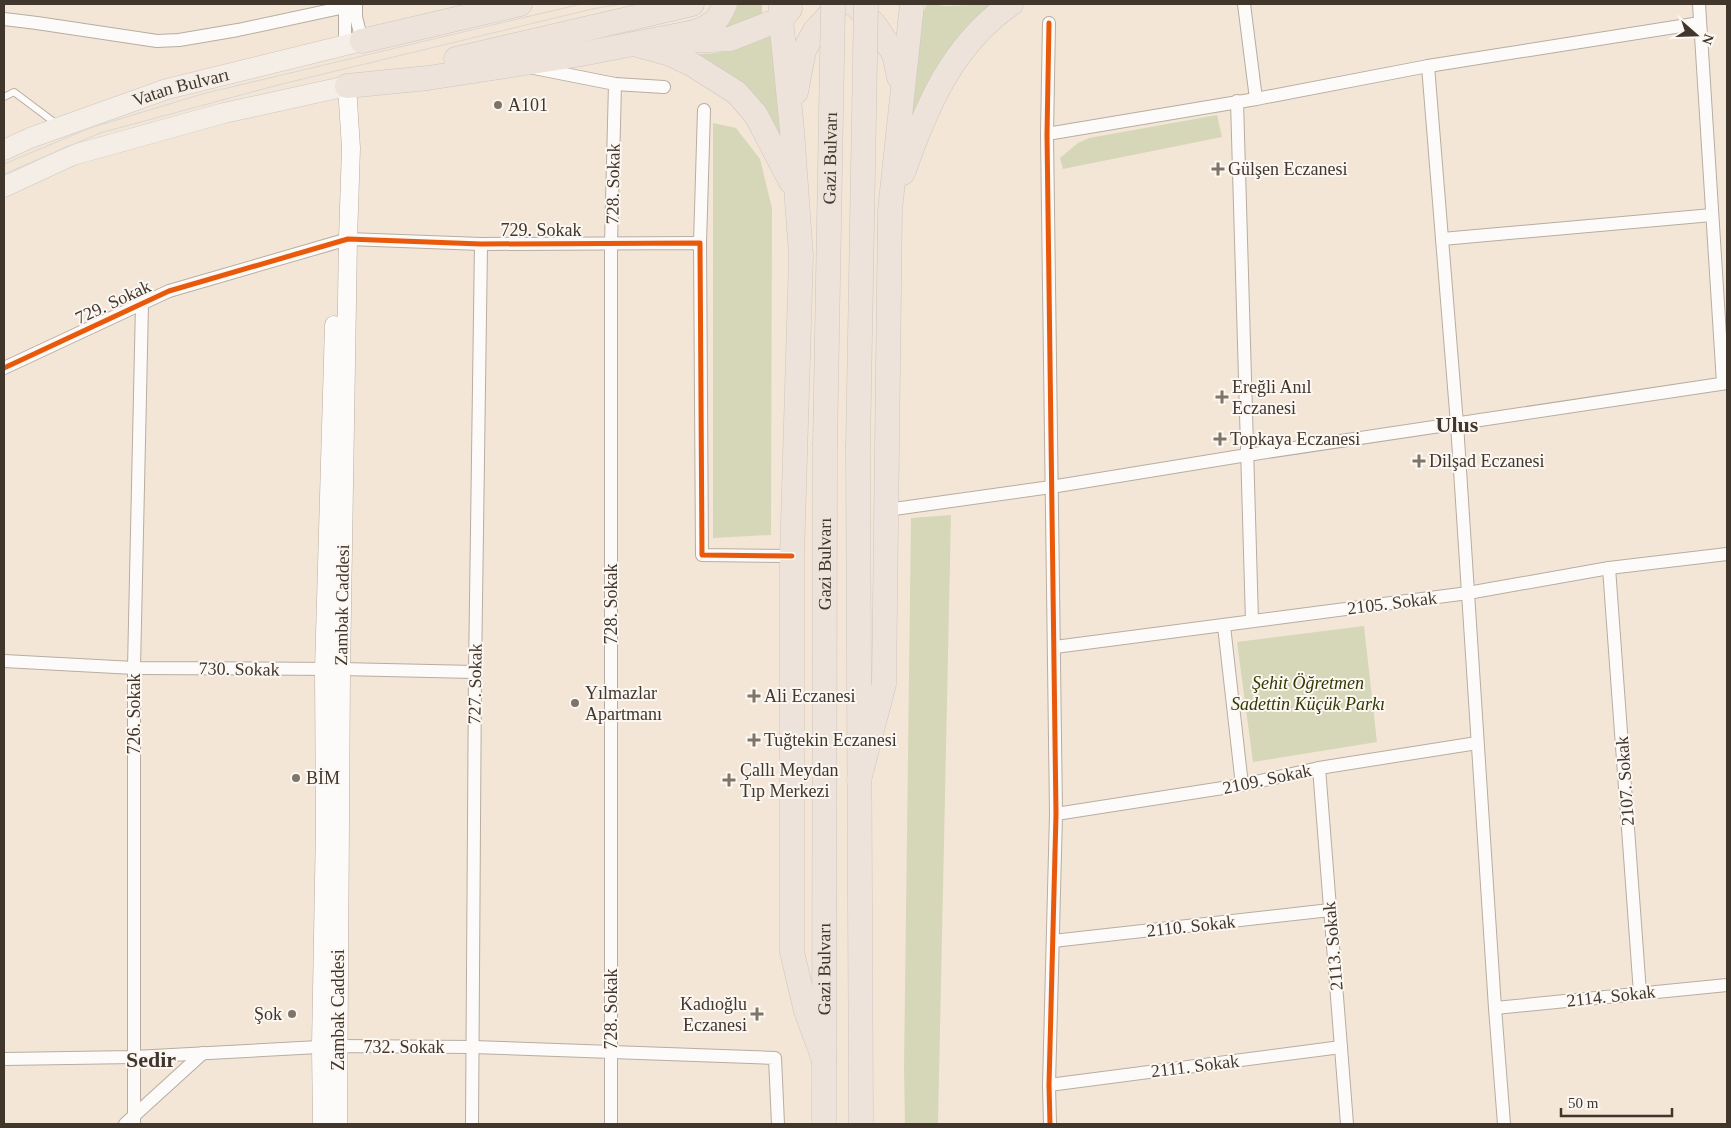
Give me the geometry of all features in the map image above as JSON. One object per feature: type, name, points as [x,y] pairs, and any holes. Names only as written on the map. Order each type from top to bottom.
[{"type":"highway","points":[[354,42],[425,13],[457,4]]},
{"type":"highway","points":[[354,42],[520,4]]},
{"type":"highway","points":[[340,87],[536,39],[692,4]]},
{"type":"highway","points":[[340,87],[428,78],[576,55],[695,32],[711,26],[718,19],[725,4]]},
{"type":"highway","name":"Gazi Bulvarı","points":[[824,1124],[825,446],[833,4]]},
{"type":"highway","points":[[792,130],[798,78],[804,51],[814,32],[839,4]]},
{"type":"highway","points":[[854,4],[875,25],[894,54],[902,91]]},
{"type":"highway","name":"Gazi Bulvarı","points":[[861,1124],[858,447],[866,4]]},
{"type":"highway","points":[[860,780],[884,684],[890,210],[912,4]]},
{"type":"highway","points":[[890,210],[919,127],[941,81],[965,46],[1011,4]]},
{"type":"highway","points":[[630,44],[730,39],[786,9],[801,256],[792,556],[792,952],[806,1010],[824,1060]]},
{"type":"highway","points":[[630,44],[670,54],[713,76],[737,93],[756,115],[774,146],[797,194]]},
{"type":"main road","name":"Vatan Bulvarı","points":[[4,150],[30,138],[167,89],[354,42]]},
{"type":"main road","points":[[4,187],[73,155],[224,113],[340,87]]},
{"type":"street","points":[[1244,4],[1256,99]]},
{"type":"street","points":[[887,510],[1051,488],[1725,383],[1699,4]]},
{"type":"street","points":[[4,20],[37,22],[134,38],[179,40],[238,30],[349,5],[356,17],[354,42]]},
{"type":"street","points":[[1049,23],[1047,134],[1056,814],[1048,1085],[1050,1124]]},
{"type":"street","points":[[1047,134],[1256,99],[1428,66],[1700,23]]},
{"type":"street","points":[[512,64],[615,84],[664,87]]},
{"type":"street","points":[[1428,66],[1457,424],[1504,1124]]},
{"type":"street","name":"728. Sokak","points":[[612,1124],[610,1053],[611,243],[615,84]]},
{"type":"street","name":"Zambak Caddesi","points":[[322,1124],[329,1047],[333,669],[342,240],[351,148],[340,87]]},
{"type":"street","points":[[1237,101],[1252,621]]},
{"type":"street","points":[[704,110],[700,243],[702,555],[792,556]]},
{"type":"street","points":[[1442,239],[1712,215]]},
{"type":"street","name":"729. Sokak","points":[[4,368],[169,291],[342,240],[481,244],[700,243]]},
{"type":"street","name":"727. Sokak","points":[[472,1124],[475,672],[481,244]]},
{"type":"street","name":"726. Sokak","points":[[131,1121],[134,1056],[134,668],[142,304]]},
{"type":"street","name":"2105. Sokak","points":[[1055,647],[1468,593],[1609,568],[1727,554]]},
{"type":"street","name":"2107. Sokak","points":[[1609,568],[1640,993]]},
{"type":"street","points":[[1224,626],[1242,785]]},
{"type":"street","name":"730. Sokak","points":[[4,661],[134,668],[475,672]]},
{"type":"street","name":"2109. Sokak","points":[[1056,814],[1242,785],[1319,768],[1477,743]]},
{"type":"street","name":"2113. Sokak","points":[[1319,768],[1347,1124]]},
{"type":"street","name":"2110. Sokak","points":[[1053,941],[1330,910]]},
{"type":"street","name":"2114. Sokak","points":[[1495,1008],[1727,985]]},
{"type":"street","name":"Zambak Caddesi","points":[[329,1047],[338,1124]]},
{"type":"street","name":"732. Sokak","points":[[4,1059],[134,1056],[329,1047],[473,1048],[775,1058],[778,1124]]},
{"type":"street","name":"2111. Sokak","points":[[1048,1085],[1341,1047]]},
{"type":"street","points":[[131,1121],[203,1053]]},
{"type":"lane","points":[[4,97],[14,92],[61,127]]},
{"type":"green space","points":[[732,4],[762,4],[762,19],[715,32]]},
{"type":"green space","points":[[927,4],[946,6],[998,4],[912,116],[921,17]]},
{"type":"green space","points":[[770,35],[776,39],[782,139],[688,55],[740,48]]},
{"type":"green space","points":[[1217,115],[1222,137],[1063,169],[1060,158],[1078,143],[1089,138]]},
{"type":"green space","points":[[713,123],[736,128],[760,159],[772,208],[771,535],[713,538]]},
{"type":"green space","points":[[951,515],[938,1124],[905,1124],[904,1069],[911,518]]},
{"type":"green space","name":"Şehit Öğretmen Sadettin Küçük Parkı","points":[[1364,626],[1377,742],[1253,762],[1237,642]]},
{"type":"tram line","points":[[4,164],[90,128],[202,94],[581,4]]},
{"type":"tram line","points":[[4,174],[100,133],[278,85],[592,9],[622,4]]},
{"type":"cycle path","points":[[1049,23],[1047,134],[1056,814],[1049,1085],[1050,1124]]},
{"type":"cycle path","points":[[4,368],[169,291],[348,239],[481,244],[700,243],[702,555],[792,556]]},
{"type":"place","name":"A101","points":[[498,105]]},
{"type":"place","name":"Gülşen Eczanesi","points":[[1218,169]]},
{"type":"place","name":"Ereğli Anıl Eczanesi","points":[[1222,397]]},
{"type":"place","name":"Topkaya Eczanesi","points":[[1220,439]]},
{"type":"place","name":"Dilşad Eczanesi","points":[[1419,461]]},
{"type":"place","name":"Ali Eczanesi","points":[[754,696]]},
{"type":"place","name":"Yılmazlar Apartmanı","points":[[575,703]]},
{"type":"place","name":"Tuğtekin Eczanesi","points":[[754,740]]},
{"type":"place","name":"BİM","points":[[296,778]]},
{"type":"place","name":"Çallı Meydan Tıp Merkezi","points":[[729,780]]},
{"type":"place","name":"Şok","points":[[292,1014]]},
{"type":"place","name":"Kadıoğlu Eczanesi","points":[[757,1014]]},
{"type":"district","name":"Ulus","points":[[1457,424]]},
{"type":"district","name":"Sedir","points":[[151,1059]]}]
